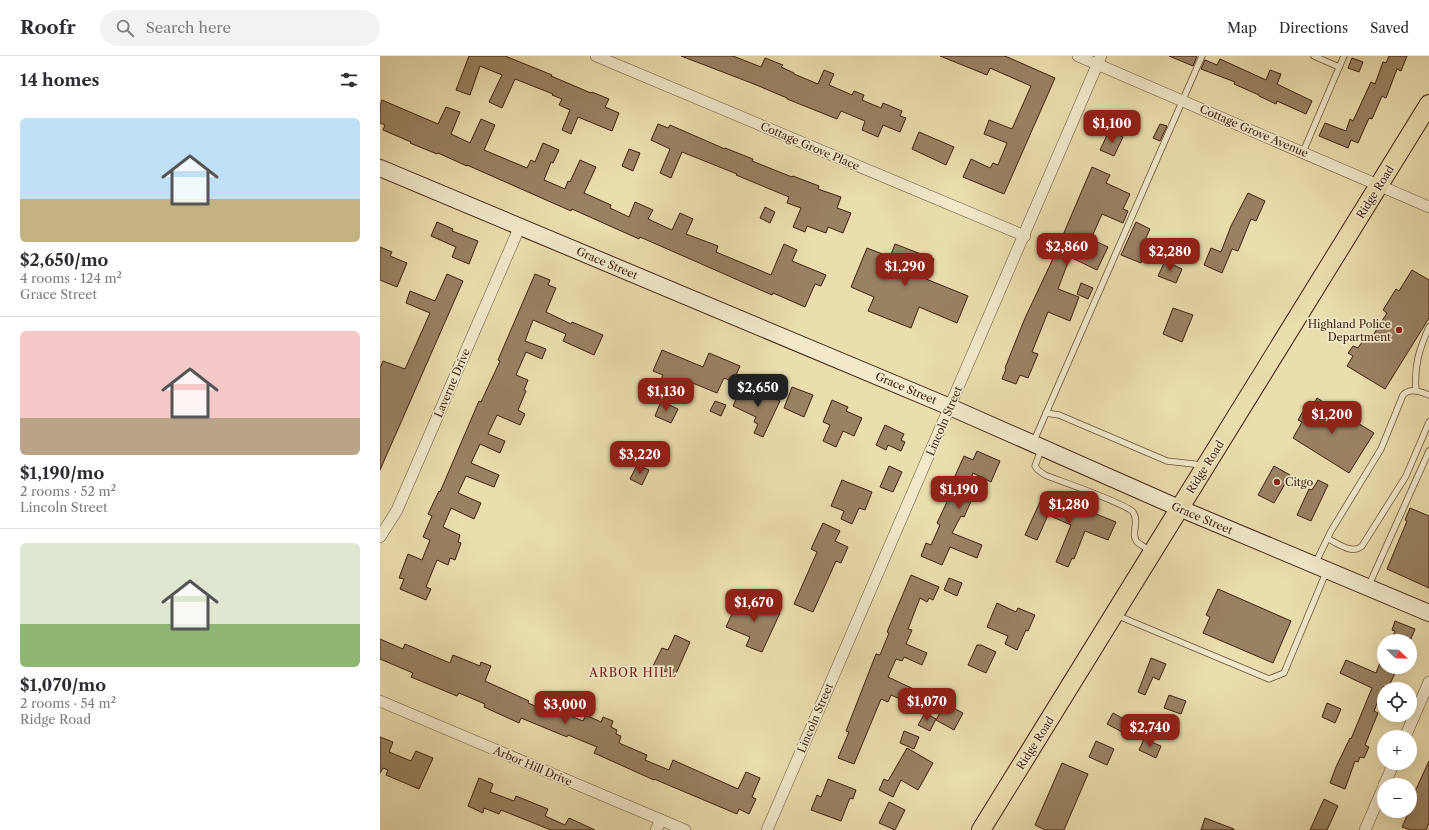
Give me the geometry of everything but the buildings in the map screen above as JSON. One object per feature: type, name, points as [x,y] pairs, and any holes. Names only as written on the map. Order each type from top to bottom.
[{"type":"main road","name":"Ridge Road","points":[[985,829],[1114,614],[1429,104]]},
{"type":"street","name":"Cottage Grove Place","points":[[596,56],[1025,236]]},
{"type":"street","name":"Cottage Grove Avenue","points":[[1078,56],[1100,60],[1183,101],[1429,207]]},
{"type":"street","name":"Lincoln Street","points":[[767,830],[1100,60]]},
{"type":"street","name":"Grace Street","points":[[380,168],[950,406],[1180,508],[1429,613]]},
{"type":"street","name":"Laverne Drive","points":[[380,537],[397,510],[520,226]]},
{"type":"street","points":[[1408,730],[1429,682]]},
{"type":"street","name":"Arbor Hill Drive","points":[[380,701],[659,825],[686,830]]},
{"type":"street","points":[[1365,830],[1377,802]]},
{"type":"lane","points":[[1152,552],[1137,541],[1135,536],[1137,521],[1132,512],[1115,502],[1045,475],[1035,466],[1038,445],[1046,412],[1202,56]]},
{"type":"lane","points":[[1314,56],[1340,67]]},
{"type":"lane","points":[[1302,152],[1344,56]]},
{"type":"lane","points":[[1416,391],[1414,374],[1418,356],[1429,327]]},
{"type":"lane","points":[[1114,614],[1269,679],[1284,673],[1321,568],[1331,531],[1381,449],[1403,395],[1409,391],[1416,391],[1429,395]]},
{"type":"lane","points":[[1046,412],[1059,415],[1168,461],[1206,466]]},
{"type":"lane","points":[[1328,539],[1353,550],[1356,550],[1362,546],[1406,476],[1429,422]]},
{"type":"lane","points":[[1368,588],[1429,451]]},
{"type":"place","name":"Highland Police Department","points":[[1399,330]]},
{"type":"place","name":"Citgo","points":[[1277,482]]},
{"type":"district","name":"ARBOR HILL","points":[[633,673]]}]
